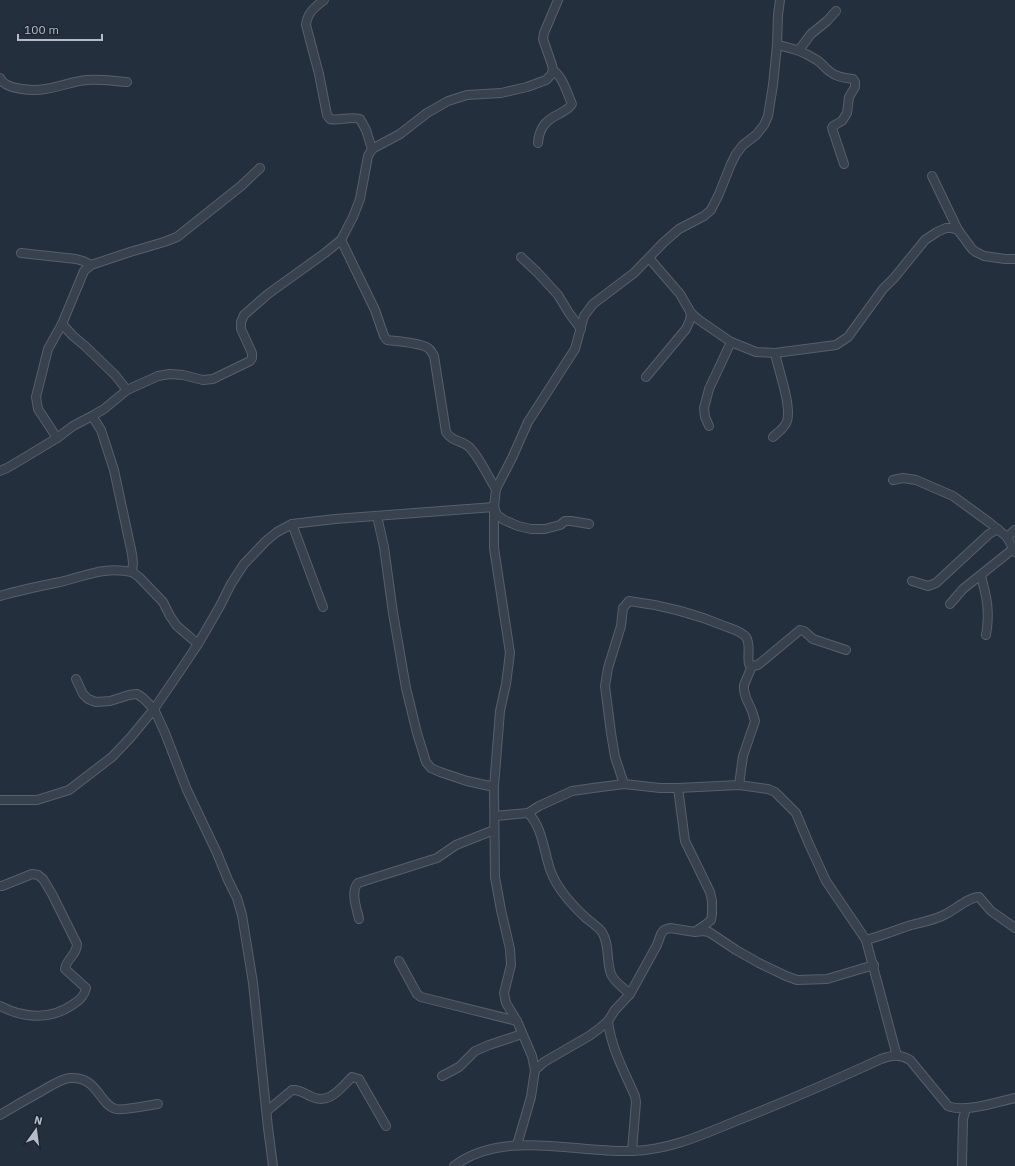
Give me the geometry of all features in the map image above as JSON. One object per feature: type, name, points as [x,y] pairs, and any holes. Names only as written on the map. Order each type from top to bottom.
[{"type":"street","points":[[322,0],[310,12],[306,24],[319,74],[327,114],[330,119],[334,120],[354,117],[360,119],[366,130],[372,149]]},
{"type":"street","points":[[0,470],[7,468],[104,409],[127,390],[158,376],[170,374],[183,375],[204,380],[213,379],[250,361],[252,358],[252,353],[241,329],[241,322],[244,315],[268,294],[326,253],[341,240],[354,217],[360,199],[368,156],[372,149],[400,134],[427,113],[448,101],[467,95],[501,93],[527,87],[546,80],[551,75],[553,70],[544,39],[544,33],[558,0]]},
{"type":"street","points":[[517,1145],[531,1098],[535,1070],[532,1056],[517,1021],[506,1003],[504,993],[511,965],[510,949],[495,877],[494,787],[500,711],[506,684],[510,653],[494,548],[494,507],[496,489],[528,422],[575,349],[584,316],[593,304],[634,273],[679,229],[704,216],[711,210],[736,154],[742,145],[756,135],[764,125],[768,116],[773,86],[780,0]]},
{"type":"street","points":[[799,50],[811,34],[827,21],[836,11]]},
{"type":"street","points":[[777,44],[799,50],[821,62],[830,72],[838,76],[853,79],[855,82],[855,87],[849,97],[847,113],[842,121],[832,128],[844,164]]},
{"type":"street","points":[[538,143],[538,135],[542,127],[551,118],[570,108],[572,104],[557,72],[553,70]]},
{"type":"street","points":[[0,78],[5,84],[17,88],[30,89],[45,89],[76,81],[88,80],[127,82]]},
{"type":"street","points":[[57,438],[38,409],[36,397],[48,349],[62,324],[84,271],[91,265],[178,237],[241,186],[260,168]]},
{"type":"street","points":[[932,176],[958,230],[972,248],[984,256],[1015,259]]},
{"type":"street","points":[[649,258],[680,294],[691,313],[699,320],[731,342],[756,352],[774,353],[836,345],[848,338],[883,289],[925,240],[946,228],[958,230]]},
{"type":"street","points":[[341,240],[375,310],[384,336],[387,340],[426,347],[434,356],[446,432],[449,437],[468,446],[474,453],[496,489]]},
{"type":"street","points":[[21,253],[76,259],[91,265]]},
{"type":"street","points":[[521,257],[558,295],[568,314],[581,329]]},
{"type":"street","points":[[646,377],[686,329],[691,313]]},
{"type":"street","points":[[62,324],[72,336],[85,346],[110,370],[127,390]]},
{"type":"street","points":[[709,426],[704,417],[704,408],[709,389],[731,342]]},
{"type":"street","points":[[773,437],[784,428],[787,421],[789,408],[774,353]]},
{"type":"street","points":[[92,416],[101,430],[114,470],[132,554],[132,572]]},
{"type":"street","points":[[893,480],[903,478],[916,480],[952,496],[998,529],[1007,537],[1014,551],[963,589],[950,604]]},
{"type":"street","points":[[0,800],[37,800],[69,790],[112,757],[154,709],[198,644],[231,584],[244,564],[266,541],[292,524],[335,519],[494,507]]},
{"type":"street","points":[[494,507],[497,515],[504,520],[518,526],[531,529],[545,529],[560,525],[565,521],[588,524]]},
{"type":"street","points":[[377,516],[384,547],[406,688],[426,762],[431,768],[440,772],[467,781],[494,787]]},
{"type":"street","points":[[292,524],[323,608]]},
{"type":"street","points":[[912,581],[928,586],[936,583],[989,534],[998,529]]},
{"type":"street","points":[[1007,537],[1015,530]]},
{"type":"street","points":[[0,596],[42,585],[79,578],[100,571],[122,570],[132,572],[139,577],[163,602],[177,626],[198,644]]},
{"type":"street","points":[[981,576],[987,597],[989,612],[986,635]]},
{"type":"street","points":[[624,784],[614,751],[605,686],[608,668],[621,626],[623,608],[626,603],[629,601],[644,603],[703,617],[739,632],[746,637],[749,643],[748,660],[749,664],[752,666]]},
{"type":"street","points":[[752,666],[758,665],[800,630],[804,631],[813,639],[846,650]]},
{"type":"street","points":[[739,785],[744,756],[754,721],[744,690],[744,684],[752,666]]},
{"type":"street","points":[[76,679],[83,694],[88,699],[96,702],[110,701],[136,694],[143,698],[154,709],[187,790],[217,853],[236,898],[242,915],[254,982],[273,1166]]},
{"type":"street","points":[[495,816],[528,813],[539,806],[572,791],[624,784],[660,788],[739,785],[768,789],[775,792],[796,813],[826,881],[866,940],[874,965],[888,1026],[896,1048],[897,1056]]},
{"type":"street","points":[[678,788],[685,841],[710,892],[712,901],[711,920],[695,932]]},
{"type":"street","points":[[528,813],[536,823],[551,872],[555,880],[563,893],[577,909],[602,932],[608,950],[611,974],[630,994]]},
{"type":"street","points":[[359,919],[354,892],[355,887],[358,884],[438,858],[456,845],[494,830]]},
{"type":"street","points":[[0,886],[18,881],[32,874],[38,875],[43,879],[77,944],[76,951],[66,965],[65,969],[86,988],[86,992],[77,1002],[65,1010],[50,1015],[21,1015],[0,1006]]},
{"type":"street","points":[[866,940],[945,915],[968,900],[976,897],[979,897],[996,914],[1015,928]]},
{"type":"street","points":[[535,1070],[544,1062],[589,1036],[608,1021],[615,1010],[630,994],[657,945],[661,934],[664,930],[670,928],[695,932],[709,932],[759,963],[797,980],[827,979],[874,965]]},
{"type":"street","points":[[399,961],[417,994],[421,998],[517,1021]]},
{"type":"street","points":[[608,1021],[609,1031],[616,1052],[635,1096],[636,1102],[632,1151]]},
{"type":"street","points":[[442,1076],[459,1067],[475,1051],[489,1044],[522,1034]]},
{"type":"street","points":[[454,1166],[460,1161],[475,1154],[494,1148],[517,1145],[552,1146],[608,1151],[658,1149],[687,1141],[769,1108],[890,1056],[906,1058],[913,1064],[948,1106],[955,1109],[1015,1098]]},
{"type":"street","points":[[267,1111],[292,1090],[300,1091],[312,1098],[324,1099],[332,1097],[352,1077],[356,1077],[359,1079],[386,1126]]},
{"type":"street","points":[[0,1115],[56,1083],[70,1078],[85,1080],[91,1084],[110,1106],[115,1109],[158,1104]]},
{"type":"street","points":[[962,1166],[963,1119],[966,1108]]}]
